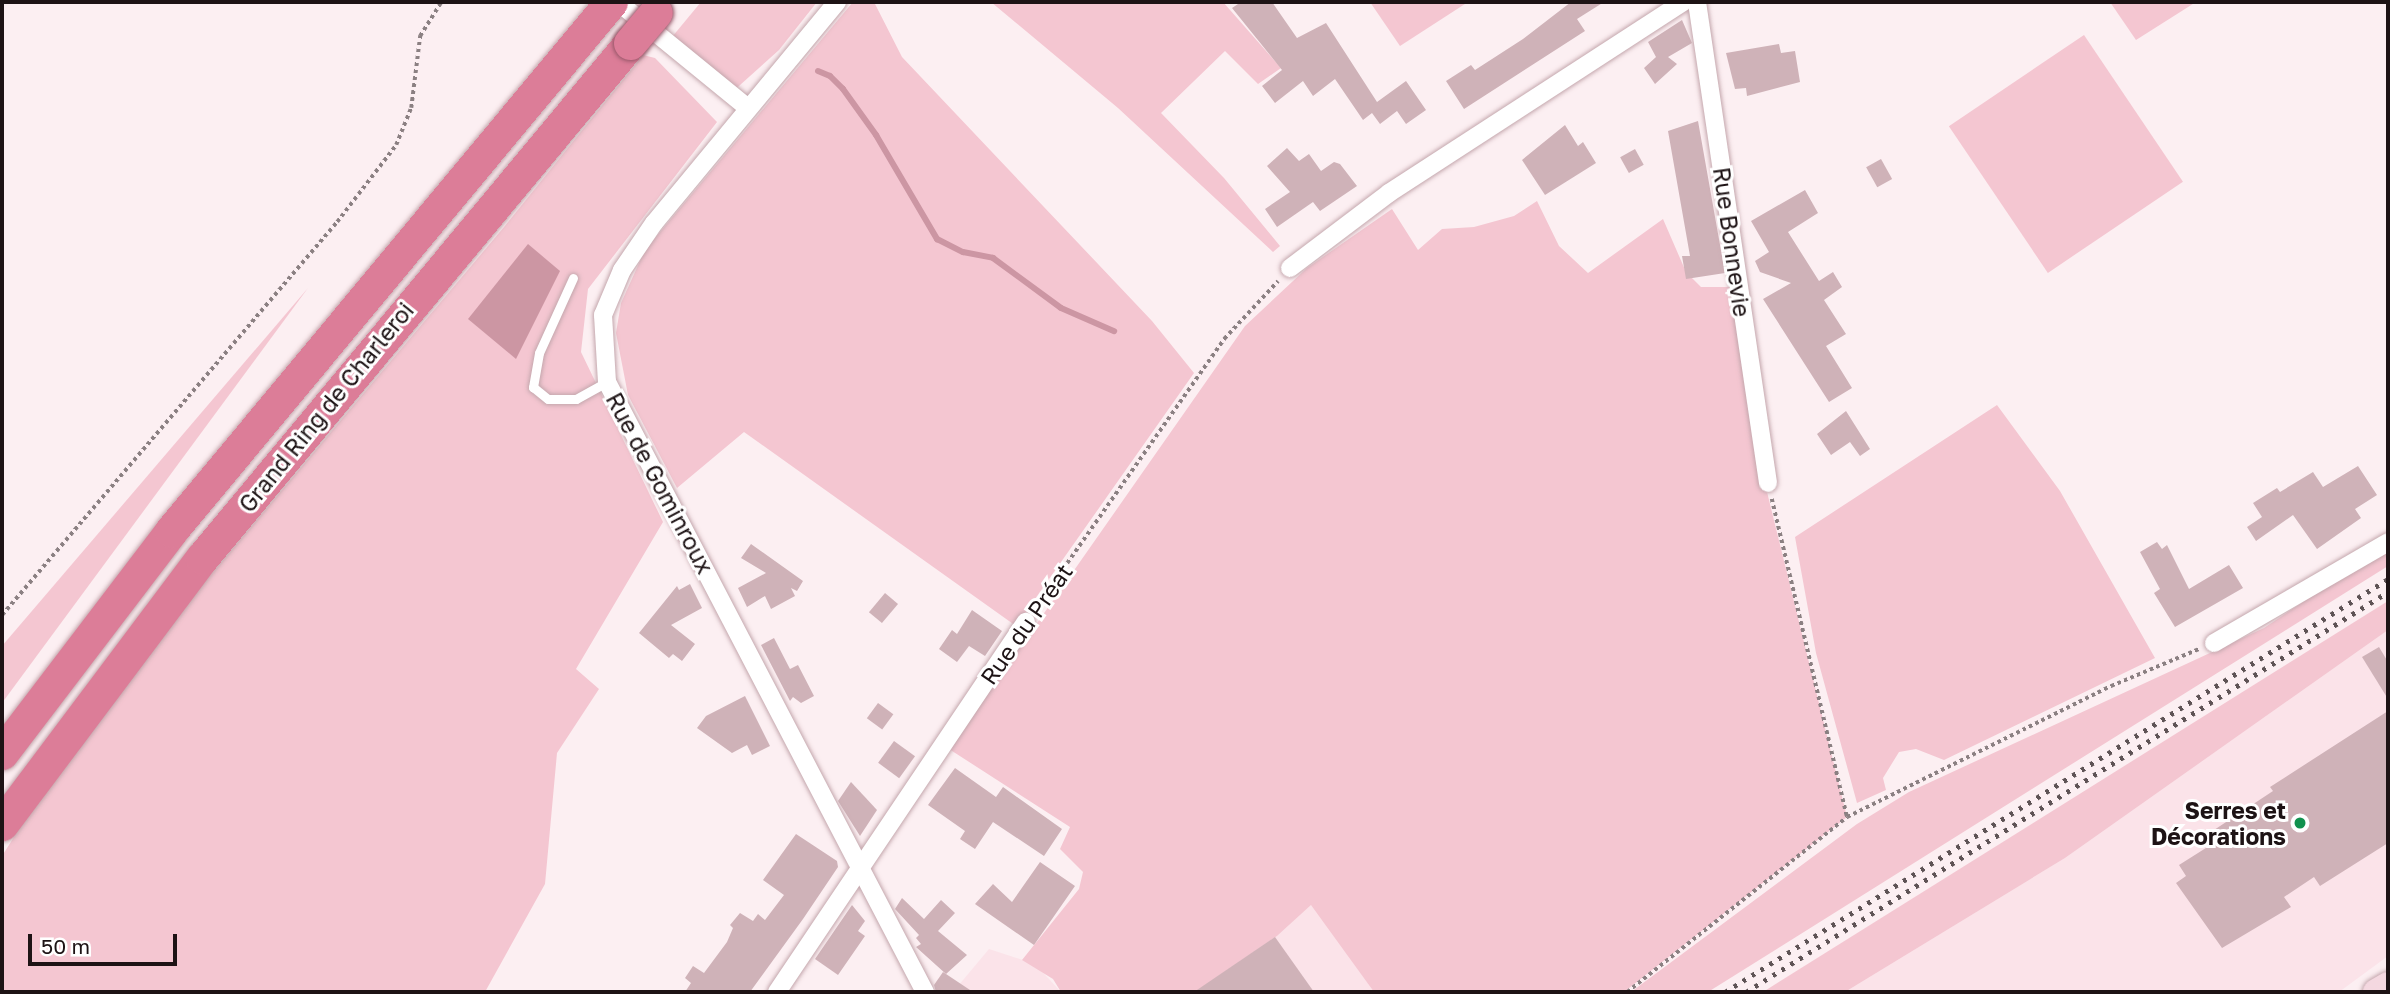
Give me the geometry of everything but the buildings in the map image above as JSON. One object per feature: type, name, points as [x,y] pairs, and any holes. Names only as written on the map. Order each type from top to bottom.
[{"type":"highway","name":"Grand Ring de Charleroi","points":[[2,754],[171,531],[609,7]]},
{"type":"highway","name":"Grand Ring de Charleroi","points":[[2,824],[202,558],[660,7]]},
{"type":"street","name":"Rue de Gominroux","points":[[837,2],[653,223],[622,270],[603,315],[607,382],[863,866],[925,992]]},
{"type":"street","points":[[1290,268],[1389,193],[1683,2]]},
{"type":"street","name":"Rue Bonnevie","points":[[1697,2],[1768,483]]},
{"type":"street","points":[[609,7],[748,108]]},
{"type":"street","points":[[2214,643],[2388,542]]},
{"type":"street","name":"Rue du Préat","points":[[777,992],[1026,622]]},
{"type":"street","points":[[2376,992],[2388,985]]},
{"type":"lane","points":[[573,278],[543,343],[533,387],[548,399],[576,399],[607,382]]},
{"type":"path","points":[[2,615],[337,222],[396,145],[411,108],[420,36],[441,2]]},
{"type":"path","name":"Rue du Préat","points":[[1026,622],[1224,339],[1290,268]]},
{"type":"path","points":[[1768,483],[1847,817]]},
{"type":"path","points":[[1627,992],[1847,817],[2111,686],[2214,643]]},
{"type":"shaded area","points":[[701,2],[817,2],[779,50],[730,94],[672,37]]},
{"type":"shaded area","points":[[853,2],[874,2],[902,57],[1152,321],[1194,373],[1016,626],[744,432],[677,488],[628,395],[616,333],[621,303],[645,250]]},
{"type":"shaded area","points":[[991,2],[1223,2],[1281,68],[1258,84],[1225,51],[1161,113],[1224,178],[1280,246],[1273,252],[1118,108]]},
{"type":"shaded area","points":[[1370,2],[1468,2],[1400,46]]},
{"type":"shaded area","points":[[2110,2],[2196,2],[2136,40]]},
{"type":"shaded area","points":[[2084,35],[2183,182],[2048,273],[1949,126]]},
{"type":"shaded area","points":[[643,55],[655,58],[717,122],[588,289],[581,352],[663,522],[576,669],[599,689],[557,753],[545,884],[485,992],[2,992],[2,856],[88,720],[504,227]]},
{"type":"shaded area","points":[[1537,201],[1559,246],[1588,273],[1663,219],[1686,272],[1701,287],[1739,287],[1753,435],[1847,817],[1624,992],[1374,992],[1311,905],[1277,936],[1195,992],[1061,992],[1053,979],[1022,960],[1079,889],[1083,872],[1060,849],[1070,827],[949,749],[1245,326],[1307,268],[1392,209],[1418,250],[1442,229],[1474,227],[1514,216]]},
{"type":"shaded area","points":[[528,244],[560,271],[516,359],[468,319]]},
{"type":"shaded area","points":[[308,288],[2,703],[2,646]]},
{"type":"shaded area","points":[[1997,405],[2060,491],[2155,658],[1944,760],[1916,749],[1899,752],[1883,778],[1886,790],[1857,803],[1816,653],[1795,537]]},
{"type":"shaded area","points":[[2388,545],[2388,566],[1708,992],[1631,992],[1857,824],[1909,792],[2264,628]]},
{"type":"shaded area","points":[[2388,601],[2388,630],[2065,858],[1845,992],[1763,992]]},
{"type":"shaded area","points":[[2388,630],[2388,956],[2339,992],[1845,992],[2065,858]]},
{"type":"shaded area","points":[[1312,904],[1374,992],[1195,992],[1277,936]]},
{"type":"shaded area","points":[[989,949],[1035,964],[1061,992],[953,992]]},
{"type":"waterway","points":[[818,71],[830,76],[843,89],[876,135],[937,239],[963,252],[993,258],[1061,308],[1114,331]]},
{"type":"railway","points":[[1725,992],[2388,579]]},
{"type":"railway","points":[[1746,992],[2388,592]]},
{"type":"place","name":"Serres et Décorations","points":[[2300,823]]}]
